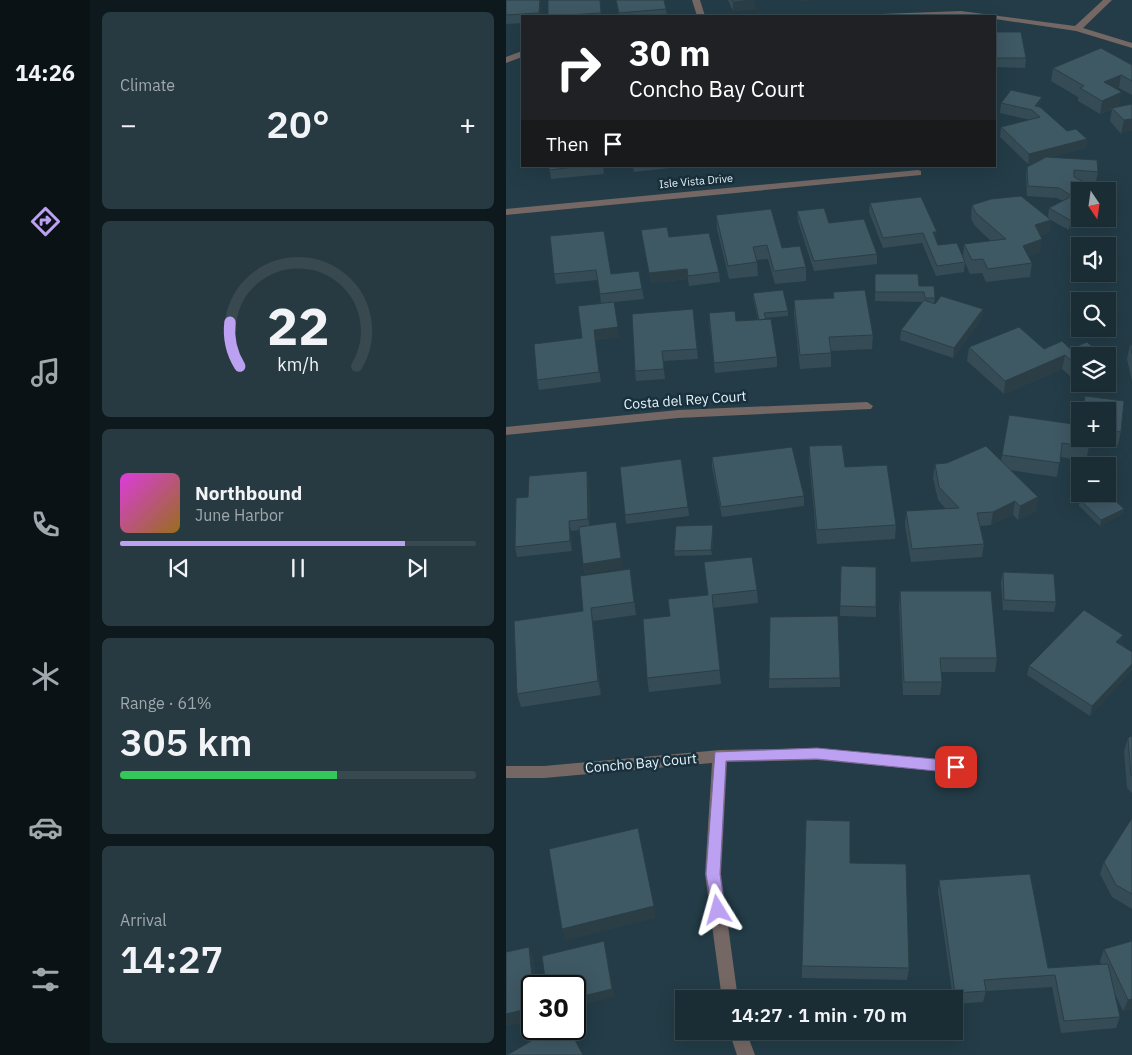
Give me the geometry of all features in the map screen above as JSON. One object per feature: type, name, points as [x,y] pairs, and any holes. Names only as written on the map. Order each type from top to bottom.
[{"type":"street","points":[[696,0],[701,15]]},
{"type":"street","points":[[1077,29],[1108,0]]},
{"type":"street","points":[[909,15],[962,13],[981,15]]},
{"type":"street","points":[[996,17],[1077,29],[1132,46]]},
{"type":"street","points":[[506,60],[521,54]]},
{"type":"street","name":"Isle Vista Drive","points":[[506,212],[918,173]]},
{"type":"street","name":"Costa del Rey Court","points":[[506,432],[678,414],[867,406]]},
{"type":"street","name":"Concho Bay Court","points":[[506,772],[544,772],[720,756],[817,754],[956,767]]},
{"type":"street","points":[[720,756],[713,874],[729,990]]},
{"type":"street","points":[[740,1040],[746,1055]]},
{"type":"building","points":[[506,0],[540,0],[539,13],[506,15]]},
{"type":"building","points":[[548,0],[600,0],[601,13],[548,15]]},
{"type":"building","points":[[616,0],[664,0],[666,9],[619,13]]},
{"type":"building","points":[[732,0],[753,0],[733,2]]},
{"type":"building","points":[[996,32],[1021,32],[1026,58],[996,58]]},
{"type":"building","points":[[1101,48],[1132,65],[1132,81],[1121,75],[1104,82],[1122,92],[1102,101],[1080,88],[1084,86],[1053,68]]},
{"type":"building","points":[[1011,90],[1042,97],[1035,106],[1040,107],[1067,131],[1076,129],[1087,139],[1029,154],[1001,127],[1040,117],[1032,110],[1001,103]]},
{"type":"building","points":[[1132,104],[1132,119],[1124,120],[1112,108]]},
{"type":"building","points":[[1046,157],[1097,160],[1098,172],[1074,170],[1074,177],[1084,182],[1071,182],[1071,195],[1059,188],[1028,186],[1027,167]]},
{"type":"building","points":[[549,167],[574,167],[549,170]]},
{"type":"building","points":[[1021,196],[1051,220],[1035,225],[1042,239],[1023,246],[1032,263],[988,269],[983,259],[972,260],[964,244],[1006,239],[976,213],[972,205],[991,199]]},
{"type":"building","points":[[921,197],[937,232],[933,232],[938,245],[957,243],[965,262],[937,266],[923,233],[883,238],[870,203]]},
{"type":"building","points":[[1071,197],[1071,220],[1070,220],[1049,208]]},
{"type":"building","points":[[824,208],[829,223],[864,219],[877,254],[814,261],[797,211]]},
{"type":"building","points":[[771,209],[782,248],[800,246],[806,267],[774,271],[767,245],[753,247],[757,262],[728,266],[716,215]]},
{"type":"building","points":[[667,227],[669,237],[709,233],[719,272],[688,276],[687,269],[649,273],[641,230]]},
{"type":"building","points":[[604,231],[611,274],[639,271],[642,289],[600,294],[596,270],[554,274],[550,236]]},
{"type":"building","points":[[875,274],[918,274],[919,286],[934,286],[935,298],[925,298],[924,292],[875,292]]},
{"type":"building","points":[[783,290],[788,311],[764,313],[766,319],[759,320],[753,293]]},
{"type":"building","points":[[865,290],[873,335],[829,337],[831,353],[800,355],[794,300],[834,298],[833,292]]},
{"type":"building","points":[[941,296],[983,309],[954,348],[901,330],[924,300],[935,304]]},
{"type":"building","points":[[614,302],[618,327],[594,330],[599,372],[537,380],[534,344],[582,338],[578,306]]},
{"type":"building","points":[[693,309],[697,349],[662,351],[664,369],[635,371],[632,314]]},
{"type":"building","points":[[735,311],[736,321],[771,319],[777,357],[714,363],[709,313]]},
{"type":"building","points":[[1019,327],[1044,349],[1062,341],[1071,349],[1071,361],[1065,355],[1005,381],[969,347]]},
{"type":"building","points":[[1087,342],[1093,347],[1075,347]]},
{"type":"building","points":[[1085,396],[1124,401],[1121,432],[1116,431],[1116,402],[1084,402]]},
{"type":"building","points":[[1009,415],[1071,424],[1071,444],[1062,443],[1060,463],[1002,455]]},
{"type":"building","points":[[842,445],[845,467],[887,465],[896,525],[817,530],[809,446]]},
{"type":"building","points":[[986,446],[1038,497],[1020,506],[1015,501],[993,512],[977,513],[984,544],[912,549],[906,511],[959,508],[939,487],[935,464],[947,463]]},
{"type":"building","points":[[792,447],[804,496],[721,507],[712,457]]},
{"type":"building","points":[[681,459],[688,507],[625,515],[620,467]]},
{"type":"building","points":[[587,471],[588,519],[569,521],[570,541],[515,547],[516,498],[528,497],[529,476]]},
{"type":"building","points":[[1116,501],[1124,509],[1101,520],[1082,502]]},
{"type":"building","points":[[616,522],[621,558],[583,564],[579,527]]},
{"type":"building","points":[[713,525],[711,550],[674,551],[676,526]]},
{"type":"building","points":[[752,557],[757,590],[712,595],[720,670],[647,678],[643,619],[670,616],[668,599],[708,595],[704,562]]},
{"type":"building","points":[[841,566],[876,567],[876,607],[840,606]]},
{"type":"building","points":[[630,569],[634,602],[591,608],[598,681],[517,694],[514,621],[583,611],[580,576]]},
{"type":"building","points":[[1003,572],[1054,574],[1056,602],[1004,600]]},
{"type":"building","points":[[900,591],[991,591],[997,658],[940,658],[942,682],[904,682]]},
{"type":"building","points":[[1084,610],[1123,635],[1116,642],[1132,652],[1132,664],[1092,706],[1029,666]]},
{"type":"building","points":[[838,616],[840,678],[769,679],[770,617]]},
{"type":"building","points":[[1132,736],[1132,776],[1128,738]]},
{"type":"building","points":[[1132,818],[1132,894],[1116,885],[1104,862]]},
{"type":"building","points":[[806,820],[850,821],[850,863],[906,864],[909,968],[802,966]]},
{"type":"building","points":[[638,828],[654,906],[562,929],[549,849]]},
{"type":"building","points":[[1030,874],[1048,968],[1108,964],[1120,1017],[1064,1021],[1055,975],[984,980],[986,991],[963,992],[963,990],[955,990],[939,880]]},
{"type":"building","points":[[604,941],[612,989],[586,995],[586,975],[545,975],[542,956]]},
{"type":"building","points":[[1132,941],[1132,999],[1128,1000],[1104,949]]},
{"type":"building","points":[[529,947],[532,975],[521,975],[521,1011],[506,1014],[506,952]]},
{"type":"building","points":[[533,1040],[575,1040],[583,1055],[507,1055]]},
{"type":"route","points":[[718,910],[713,874],[720,756],[817,754],[956,767]]}]
